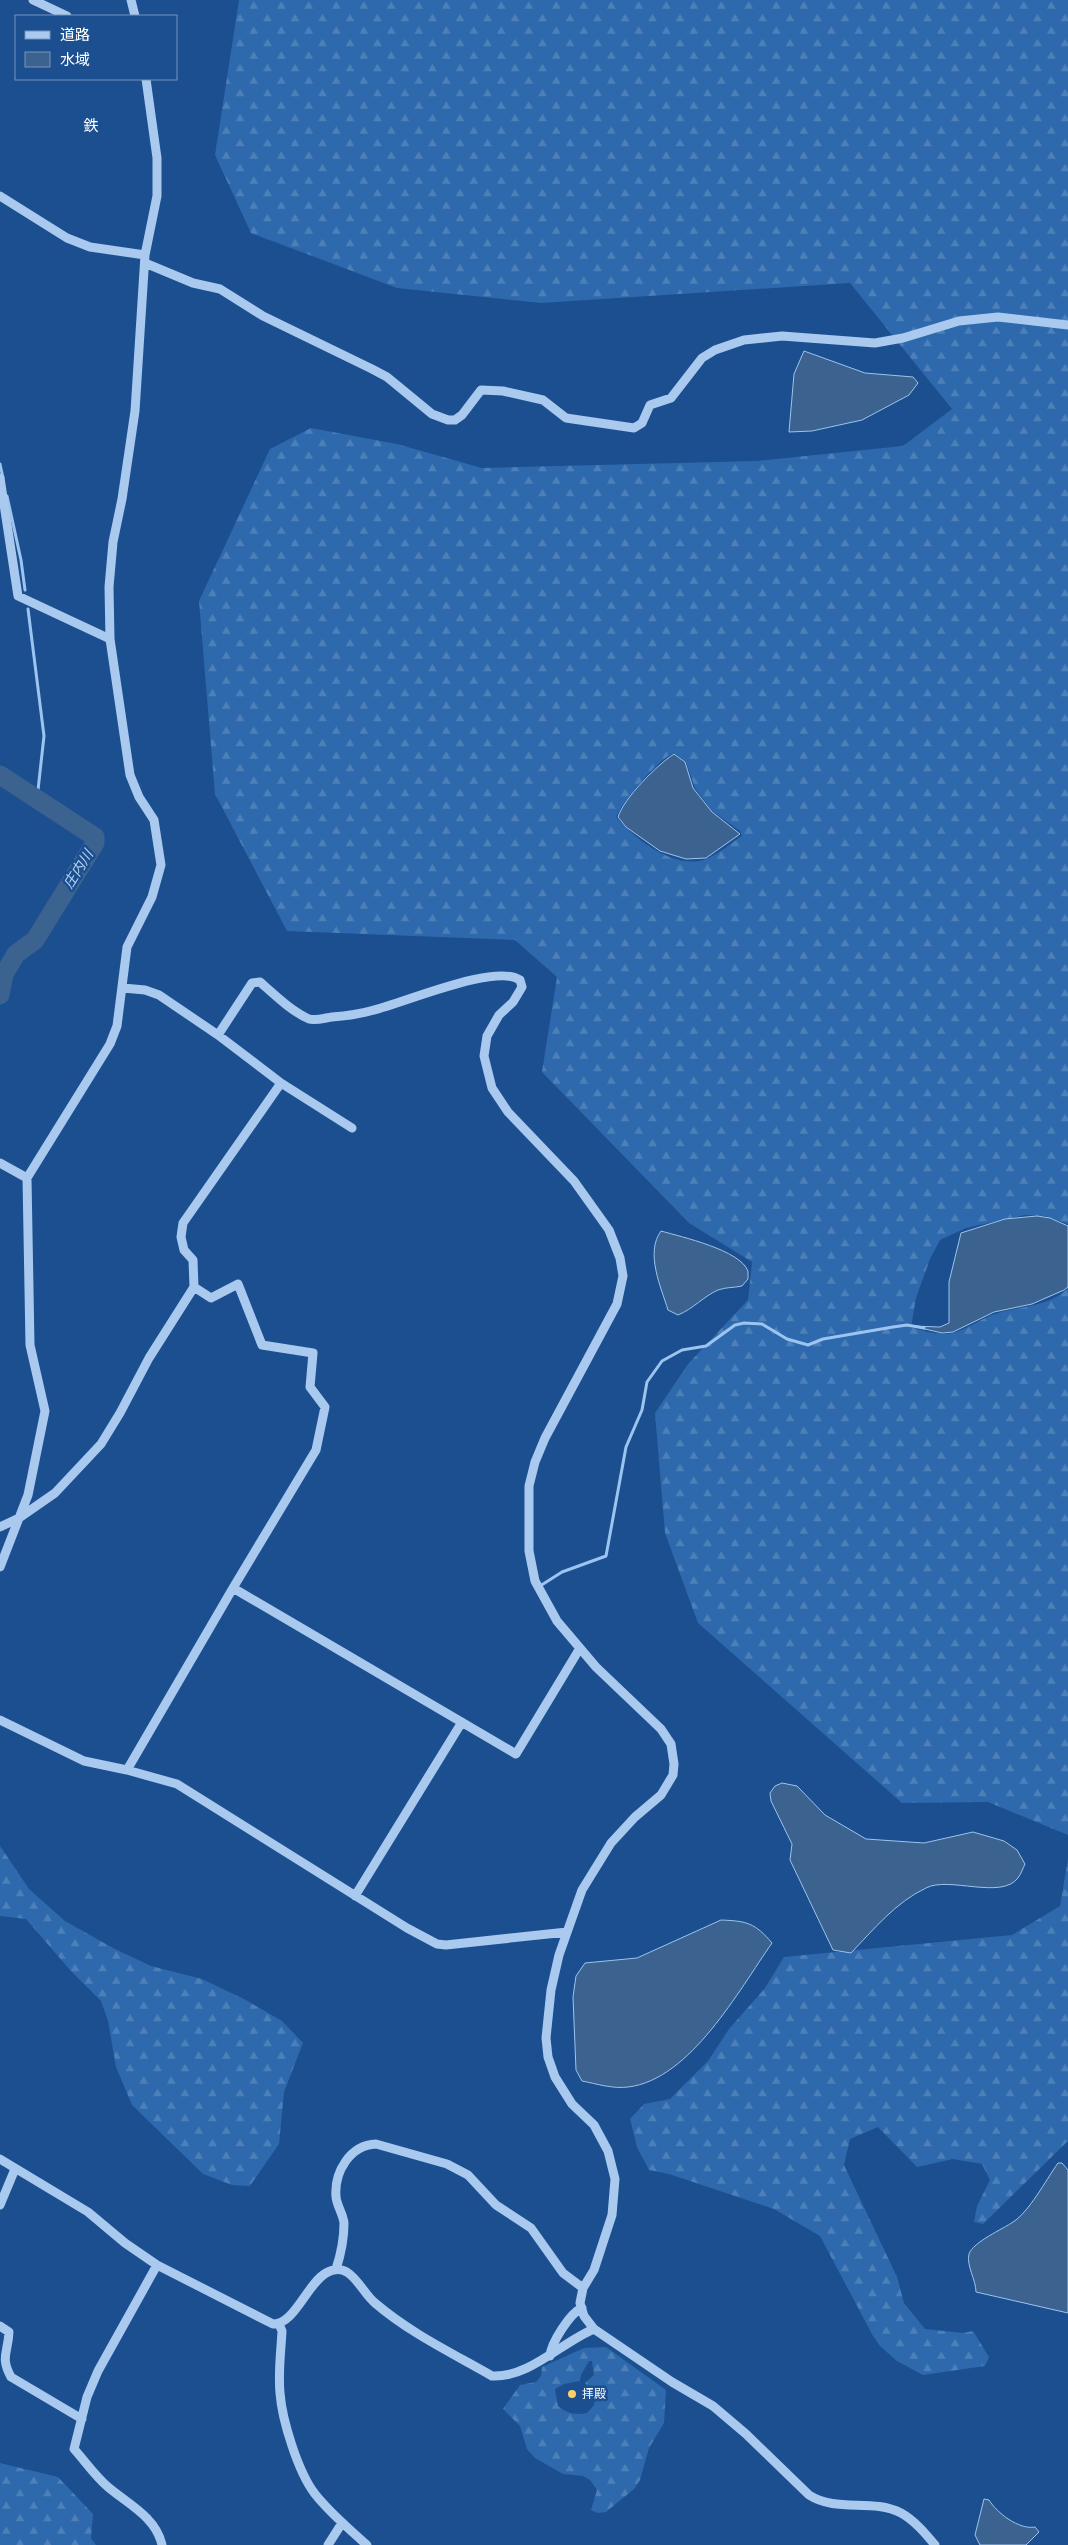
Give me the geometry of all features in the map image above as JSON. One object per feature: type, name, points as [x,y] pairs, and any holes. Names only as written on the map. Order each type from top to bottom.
[{"type":"street","points":[[34,0],[65,15]]},
{"type":"street","points":[[131,0],[135,15]]},
{"type":"street","points":[[0,1566],[28,1495],[45,1411],[30,1345],[27,1178],[110,1044],[116,1026],[123,988],[123,966],[127,947],[152,897],[161,865],[154,820],[139,798],[130,774],[110,639],[109,587],[113,542],[136,411],[145,259],[157,196],[158,174],[146,80]]},
{"type":"street","points":[[0,196],[67,238],[82,244],[145,259],[193,283],[234,296],[263,316],[387,377],[432,414],[448,420],[455,420],[462,415],[481,390],[490,390],[543,400],[566,418],[634,428],[642,423],[650,405],[671,398],[702,358],[715,350],[744,340],[782,336],[875,343],[903,338],[959,321],[998,317],[1068,326]]},
{"type":"street","points":[[0,478],[18,596],[110,639]]},
{"type":"street","points":[[218,1035],[252,983],[260,982],[285,1004],[311,1020],[349,1016],[376,1010],[423,994],[487,977],[508,974],[520,980],[522,987],[513,1002],[499,1015],[486,1036],[484,1056],[492,1088],[508,1112],[574,1181],[609,1230],[620,1258],[623,1276],[616,1304],[545,1438],[535,1462],[529,1486],[529,1551],[535,1581],[557,1620],[580,1648],[625,1696],[661,1729],[671,1744],[674,1764],[673,1774],[661,1795],[635,1817],[610,1843],[582,1890],[567,1932],[551,1990],[546,2038],[548,2057],[556,2077],[572,2104],[594,2125],[608,2151],[615,2179],[612,2215],[594,2270],[583,2288],[580,2303],[584,2316],[594,2329],[672,2382],[713,2406],[746,2434],[809,2495],[819,2501],[830,2504],[884,2507],[900,2513],[920,2528],[935,2545]]},
{"type":"street","points":[[123,988],[146,990],[159,995],[218,1035],[281,1083],[352,1128]]},
{"type":"street","points":[[0,1527],[19,1518],[55,1493],[101,1444],[149,1358],[194,1287],[192,1260],[184,1250],[181,1237],[183,1223],[281,1083]]},
{"type":"street","points":[[0,1163],[27,1178]]},
{"type":"street","points":[[127,1770],[316,1450],[325,1407],[310,1387],[313,1353],[262,1345],[238,1284],[211,1298],[194,1287]]},
{"type":"street","points":[[233,1588],[516,1754],[580,1648]]},
{"type":"street","points":[[0,1720],[84,1761],[127,1770],[177,1784],[407,1928],[437,1944],[446,1945],[504,1940],[567,1932]]},
{"type":"street","points":[[355,1896],[462,1722]]},
{"type":"street","points":[[336,2269],[342,2252],[344,2221],[336,2197],[339,2177],[346,2160],[355,2150],[364,2145],[376,2144],[447,2164],[468,2175],[496,2205],[532,2228],[563,2274],[583,2288]]},
{"type":"street","points":[[0,2159],[15,2170],[35,2179],[88,2212],[124,2243],[158,2265],[273,2324],[279,2324],[286,2320],[315,2282],[325,2274],[336,2269],[346,2271],[355,2278],[372,2300],[398,2322],[492,2376],[504,2377],[550,2356],[594,2329]]},
{"type":"street","points":[[0,2205],[15,2170]]},
{"type":"street","points":[[158,2265],[98,2371],[88,2397],[74,2449],[106,2486],[144,2515],[158,2530],[162,2545]]},
{"type":"street","points":[[550,2356],[550,2349],[574,2311],[582,2308]]},
{"type":"street","points":[[279,2324],[282,2331],[280,2394],[294,2449],[306,2480],[314,2494],[367,2545]]},
{"type":"street","points":[[0,2326],[9,2332],[2,2359],[4,2368],[11,2377],[82,2419]]},
{"type":"street","points":[[328,2545],[342,2523]]},
{"type":"green space","points":[[239,0],[1068,0],[1068,1224],[1045,1216],[1025,1215],[966,1228],[940,1240],[930,1259],[916,1298],[911,1327],[937,1333],[953,1333],[992,1315],[1042,1303],[1060,1295],[1068,1288],[1068,1835],[988,1802],[902,1803],[698,1623],[665,1533],[655,1413],[688,1364],[748,1300],[752,1262],[689,1223],[542,1072],[557,977],[515,940],[287,931],[215,794],[199,601],[270,449],[311,428],[397,444],[482,468],[757,461],[903,446],[952,409],[850,283],[541,303],[397,288],[251,233],[215,155]],"holes":[[[674,753],[686,762],[695,788],[712,811],[740,831],[742,836],[711,857],[694,862],[682,861],[656,851],[634,835],[616,817],[625,801],[659,763]]]},
{"type":"green space","points":[[0,1846],[29,1889],[65,1921],[113,1948],[151,1966],[202,1979],[244,1999],[282,2021],[303,2043],[284,2092],[279,2144],[250,2186],[232,2185],[203,2174],[132,2105],[116,2067],[108,2021],[101,2001],[70,1970],[26,1919],[0,1916]]},
{"type":"green space","points":[[1068,1859],[1068,2141],[983,2224],[974,2222],[977,2206],[990,2180],[982,2164],[953,2159],[917,2167],[878,2127],[850,2139],[844,2165],[897,2277],[904,2303],[925,2329],[963,2333],[973,2331],[989,2357],[985,2366],[923,2375],[897,2361],[880,2346],[820,2236],[774,2209],[669,2174],[649,2170],[637,2147],[630,2119],[644,2104],[670,2099],[708,2061],[729,2029],[765,1988],[784,1957],[1012,1935],[1060,1906]]},
{"type":"green space","points":[[606,2347],[666,2390],[664,2423],[649,2448],[640,2480],[634,2489],[606,2512],[598,2513],[591,2510],[597,2490],[590,2480],[583,2476],[563,2474],[535,2458],[527,2449],[520,2426],[503,2409],[520,2385],[536,2382],[541,2376],[542,2367],[584,2348]],"holes":[[[589,2361],[592,2361],[594,2375],[585,2383],[595,2399],[594,2405],[587,2413],[575,2414],[565,2411],[558,2406],[555,2389],[564,2384],[580,2381],[581,2375]]]},
{"type":"green space","points":[[0,2463],[58,2477],[93,2514],[91,2538],[96,2545],[0,2545]]},
{"type":"water","points":[[804,351],[865,373],[913,377],[918,383],[909,395],[862,420],[812,431],[789,432],[794,374]]},
{"type":"water","points":[[674,754],[685,762],[693,788],[712,812],[740,834],[706,858],[686,859],[660,851],[626,827],[618,817],[621,809],[642,782]]},
{"type":"water","points":[[1037,1216],[1050,1218],[1068,1226],[1068,1287],[1032,1304],[994,1312],[953,1332],[942,1333],[912,1326],[940,1327],[949,1323],[949,1282],[961,1233],[1005,1219]]},
{"type":"water","points":[[661,1231],[709,1245],[734,1257],[743,1263],[748,1271],[748,1279],[742,1286],[718,1290],[678,1315],[668,1310],[658,1281],[654,1260],[656,1240]]},
{"type":"water","points":[[782,1783],[797,1786],[825,1815],[866,1839],[924,1843],[973,1832],[1004,1841],[1017,1850],[1025,1864],[1018,1878],[1010,1884],[1000,1887],[987,1888],[948,1884],[926,1888],[895,1909],[851,1953],[833,1950],[790,1860],[792,1844],[771,1801],[770,1793],[775,1786]]},
{"type":"water","points":[[721,1920],[750,1924],[761,1931],[772,1943],[711,2030],[692,2051],[672,2068],[651,2081],[628,2087],[617,2087],[582,2081],[576,2070],[573,1997],[576,1976],[585,1963],[637,1958]]},
{"type":"water","points":[[1058,2163],[1062,2163],[1068,2170],[1068,2313],[976,2292],[968,2258],[972,2249],[1025,2211]]},
{"type":"water","points":[[984,2499],[989,2500],[1009,2520],[1022,2526],[1035,2527],[1039,2532],[1026,2545],[980,2545],[975,2535]]},
{"type":"waterway","points":[[0,464],[3,478]]},
{"type":"waterway","points":[[7,496],[21,560],[25,590]]},
{"type":"waterway","points":[[28,609],[44,736],[37,799]]},
{"type":"waterway","name":"庄内川","points":[[0,775],[95,837],[95,843],[35,940],[16,954],[4,974],[0,995]]},
{"type":"waterway","points":[[540,1586],[562,1572],[606,1556],[626,1447],[642,1410],[647,1382],[662,1361],[682,1350],[706,1346],[735,1325],[744,1323],[762,1324],[787,1339],[808,1345],[823,1339],[893,1327],[907,1325],[924,1328]]},
{"type":"place","name":"拝殿","points":[[572,2394]]},
{"type":"district","name":"鉄","points":[[91,126]]}]
